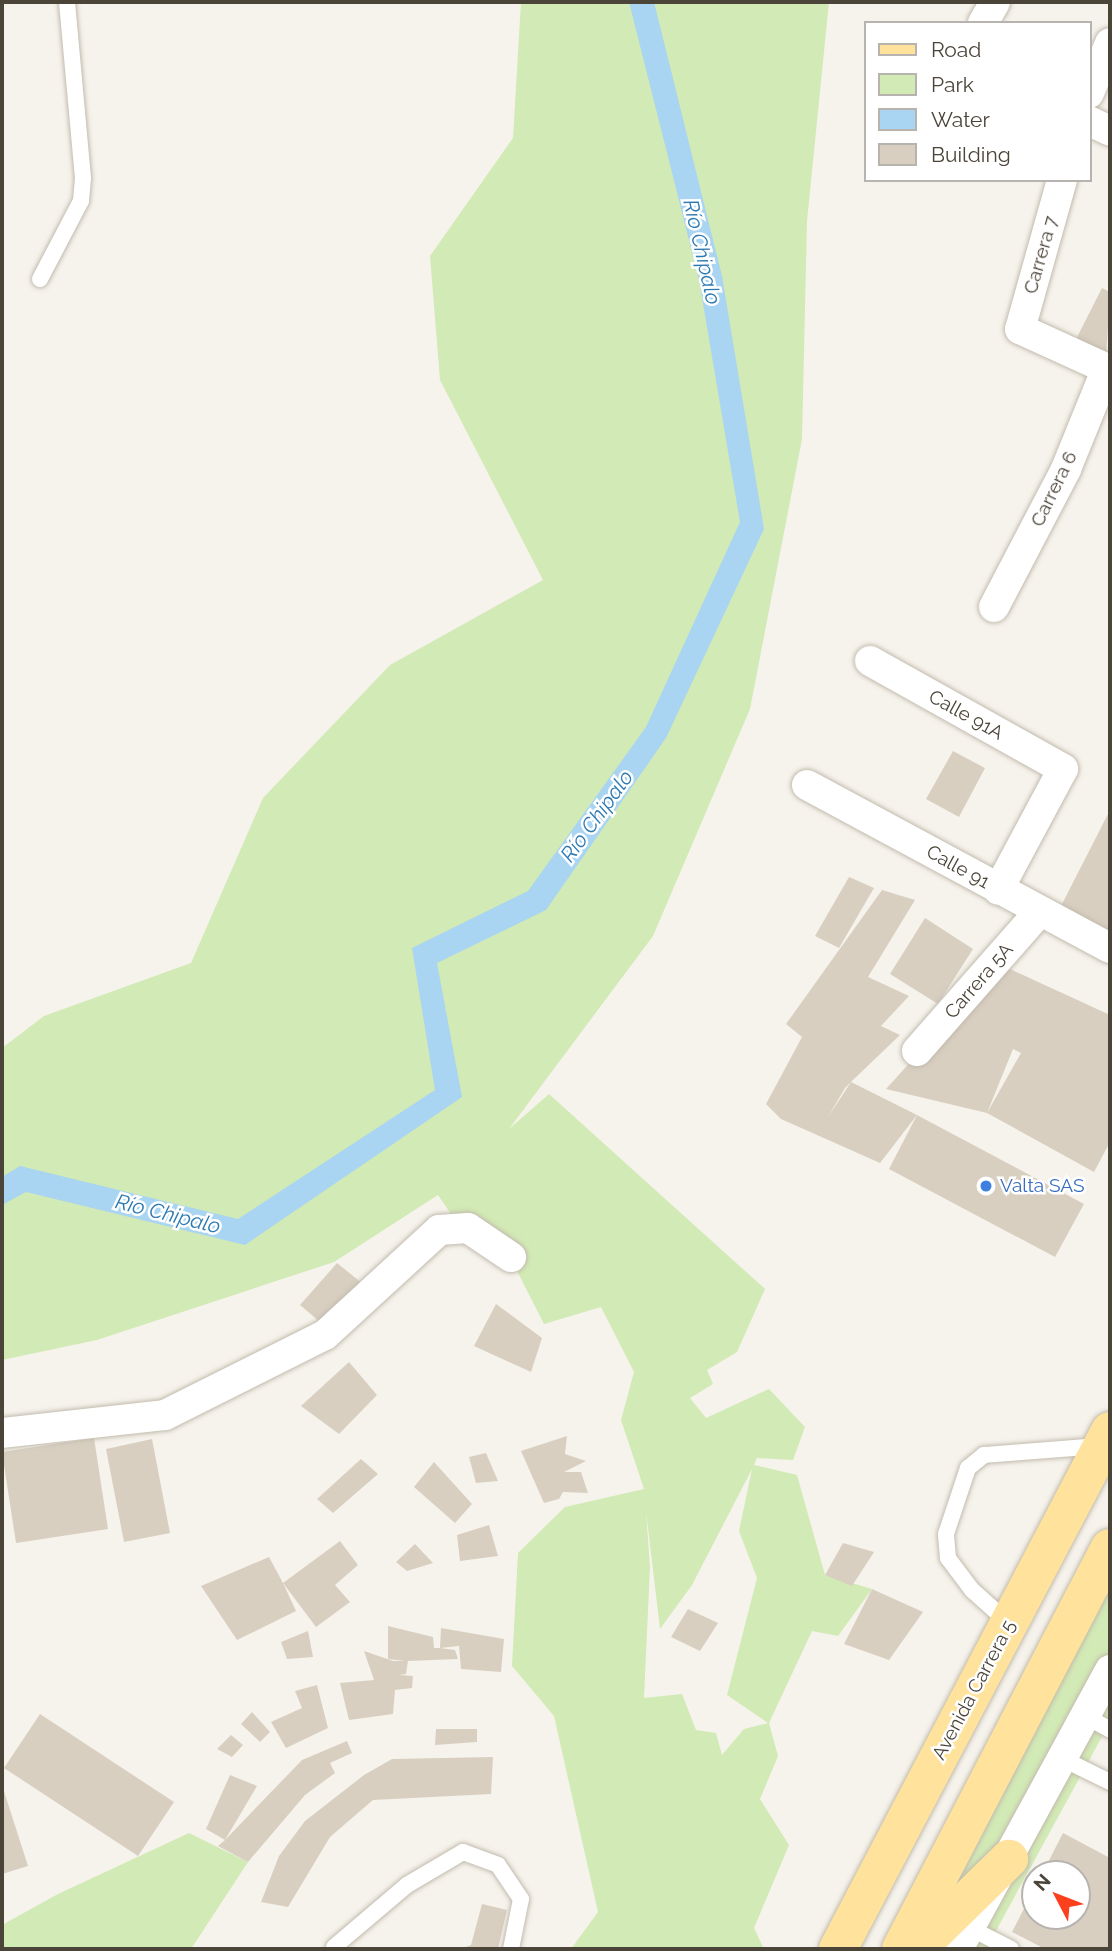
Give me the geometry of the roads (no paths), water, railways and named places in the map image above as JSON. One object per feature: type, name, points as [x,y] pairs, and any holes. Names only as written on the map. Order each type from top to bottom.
[{"type":"main road","name":"Avenida Carrera 5","points":[[838,1949],[1108,1442]]},
{"type":"main road","points":[[901,1949],[1110,1548]]},
{"type":"main road","points":[[917,1949],[1009,1858]]},
{"type":"street","points":[[984,21],[995,2]]},
{"type":"street","points":[[1091,88],[1110,43]]},
{"type":"street","points":[[1091,122],[1110,131]]},
{"type":"street","name":"Carrera 7","points":[[1061,182],[1020,329],[1109,369]]},
{"type":"street","name":"Carrera 6","points":[[994,607],[1066,469],[1109,369]]},
{"type":"street","name":"Calle 91A","points":[[870,661],[1063,768],[998,890]]},
{"type":"street","name":"Calle 91","points":[[807,785],[1110,948]]},
{"type":"street","name":"Carrera 5A","points":[[917,1051],[1040,911]]},
{"type":"street","points":[[2,1433],[165,1415],[325,1335],[439,1230],[468,1228],[511,1257]]},
{"type":"street","points":[[964,1938],[1063,1759],[1098,1723],[1110,1670]]},
{"type":"lane","points":[[40,279],[81,201],[83,178],[67,2]]},
{"type":"lane","points":[[1010,1624],[972,1590],[948,1558],[946,1534],[968,1468],[984,1455],[1108,1442]]},
{"type":"lane","points":[[1063,1759],[1110,1782]]},
{"type":"lane","points":[[334,1947],[407,1885],[463,1852],[498,1865],[521,1899],[511,1949]]},
{"type":"lane","points":[[964,1938],[1011,1949]]},
{"type":"water","name":"Río Chipalo","points":[[629,2],[654,2],[722,276],[764,529],[666,738],[546,910],[437,963],[462,1097],[245,1245],[26,1192],[2,1205],[2,1177],[20,1166],[238,1219],[435,1090],[412,948],[528,891],[646,727],[740,522],[699,280]]},
{"type":"place","name":"Valta SAS","points":[[986,1186]]}]
